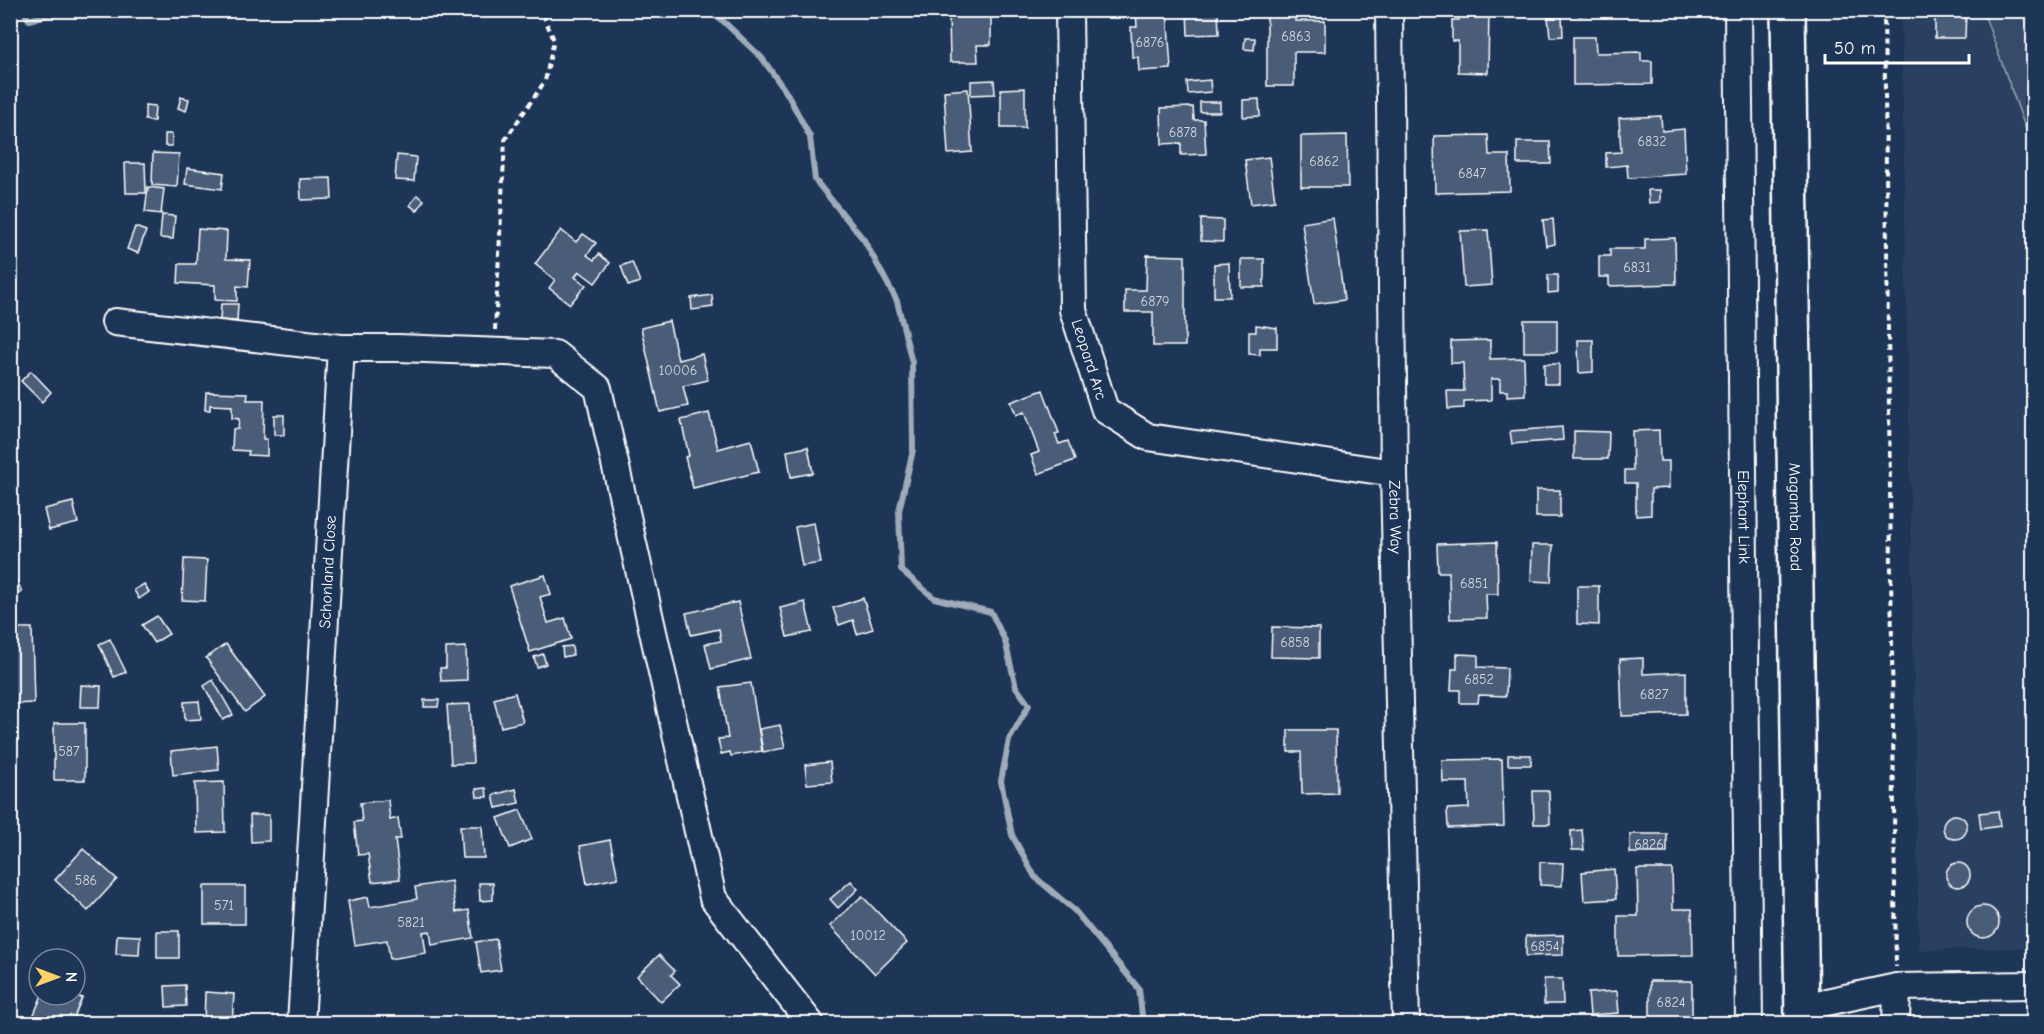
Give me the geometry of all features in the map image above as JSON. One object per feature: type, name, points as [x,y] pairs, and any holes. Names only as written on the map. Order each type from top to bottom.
[{"type":"highway","name":"Magamba Road","points":[[1788,10],[1803,1015]]},
{"type":"street","name":"Leopard Arc","points":[[1070,10],[1073,310],[1105,410],[1148,437],[1394,473]]},
{"type":"street","name":"Zebra Way","points":[[1389,10],[1394,473],[1406,1023]]},
{"type":"street","name":"Elephant Link","points":[[1738,10],[1749,1023]]},
{"type":"street","points":[[115,322],[341,348],[555,354],[598,388],[713,898],[811,1023]]},
{"type":"street","name":"Schonland Close","points":[[301,1023],[341,348]]},
{"type":"street","points":[[1803,1015],[1897,987],[2034,985]]},
{"type":"street","points":[[1896,1023],[1897,987]]},
{"type":"path","points":[[494,352],[505,140],[545,81],[554,40],[541,10]]},
{"type":"path","points":[[1884,10],[1897,987]]},
{"type":"shaded area","points":[[1901,11],[2033,11],[2033,948],[1919,950]]},
{"type":"shaded area","points":[[1983,11],[2033,11],[2033,149]]},
{"type":"building","points":[[1136,10],[1167,10],[1171,69],[1139,71],[1138,57],[1132,57],[1131,27],[1137,27]]},
{"type":"building","points":[[1187,10],[1218,10],[1219,34],[1188,35]]},
{"type":"building","points":[[1267,10],[1295,10],[1295,21],[1325,21],[1325,52],[1294,52],[1294,86],[1267,86]]},
{"type":"building","points":[[1460,10],[1489,10],[1488,73],[1458,72],[1458,41],[1452,41],[1452,20],[1459,20]]},
{"type":"building","points":[[1579,10],[1611,10],[1611,12],[1579,16]]},
{"type":"building","points":[[1935,10],[1966,10],[1965,38],[1935,38]]},
{"type":"building","points":[[991,14],[991,45],[977,45],[978,62],[950,62],[949,15]]},
{"type":"building","points":[[1562,16],[1563,36],[1550,37],[1548,17]]},
{"type":"building","points":[[1573,37],[1595,37],[1596,53],[1641,52],[1641,61],[1652,61],[1652,84],[1573,85]]},
{"type":"building","points":[[1245,38],[1255,38],[1254,50],[1244,49]]},
{"type":"building","points":[[994,80],[995,94],[971,95],[971,81]]},
{"type":"building","points":[[1210,80],[1211,92],[1188,94],[1187,82]]},
{"type":"building","points":[[1025,88],[1025,128],[1001,128],[1001,89]]},
{"type":"building","points":[[968,89],[972,152],[948,154],[944,91]]},
{"type":"building","points":[[181,97],[189,99],[186,111],[178,108]]},
{"type":"building","points":[[1259,99],[1260,116],[1243,117],[1243,100]]},
{"type":"building","points":[[1200,102],[1220,102],[1220,112],[1200,112]]},
{"type":"building","points":[[145,105],[155,106],[154,121],[145,120]]},
{"type":"building","points":[[1193,107],[1194,120],[1204,120],[1206,154],[1181,155],[1181,143],[1162,144],[1161,108]]},
{"type":"building","points":[[1661,116],[1662,131],[1684,129],[1686,174],[1628,178],[1627,165],[1606,167],[1606,153],[1621,152],[1619,118]]},
{"type":"building","points":[[165,134],[172,134],[172,146],[165,146]]},
{"type":"building","points":[[1347,135],[1348,187],[1301,187],[1301,136]]},
{"type":"building","points":[[1488,135],[1489,155],[1509,155],[1510,191],[1435,193],[1434,136]]},
{"type":"building","points":[[1517,142],[1550,142],[1551,164],[1517,164]]},
{"type":"building","points":[[153,153],[179,154],[177,187],[152,185]]},
{"type":"building","points":[[397,155],[416,157],[414,181],[395,180]]},
{"type":"building","points":[[1269,157],[1275,201],[1251,204],[1245,160]]},
{"type":"building","points":[[125,163],[145,163],[146,193],[126,193]]},
{"type":"building","points":[[187,168],[224,173],[222,189],[185,184]]},
{"type":"building","points":[[331,178],[332,199],[301,200],[300,179]]},
{"type":"building","points":[[148,187],[164,189],[161,214],[145,212]]},
{"type":"building","points":[[1648,190],[1660,190],[1660,202],[1649,203]]},
{"type":"building","points":[[417,195],[424,200],[417,211],[410,205]]},
{"type":"building","points":[[162,215],[175,216],[173,239],[160,238]]},
{"type":"building","points":[[1333,218],[1344,300],[1314,304],[1302,223]]},
{"type":"building","points":[[1201,219],[1223,220],[1223,242],[1201,241]]},
{"type":"building","points":[[1553,219],[1555,244],[1546,246],[1543,220]]},
{"type":"building","points":[[135,227],[146,231],[138,253],[127,249]]},
{"type":"building","points":[[198,229],[227,231],[226,259],[250,260],[248,287],[237,286],[237,301],[215,300],[215,285],[178,283],[179,264],[196,264]]},
{"type":"building","points":[[561,230],[576,242],[583,234],[596,243],[587,255],[594,260],[599,254],[610,263],[595,283],[579,271],[575,277],[586,285],[570,304],[549,288],[555,280],[535,264]]},
{"type":"building","points":[[1488,230],[1492,285],[1464,287],[1460,231]]},
{"type":"building","points":[[1675,238],[1676,284],[1609,286],[1609,277],[1599,277],[1599,256],[1610,256],[1610,249],[1645,249],[1645,239]]},
{"type":"building","points":[[1147,255],[1185,256],[1185,346],[1153,346],[1153,312],[1125,312],[1125,290],[1146,290]]},
{"type":"building","points":[[1241,259],[1264,259],[1264,287],[1241,287]]},
{"type":"building","points":[[632,262],[640,282],[628,286],[621,266]]},
{"type":"building","points":[[1229,263],[1230,297],[1214,297],[1214,264]]},
{"type":"building","points":[[1548,275],[1558,275],[1558,292],[1548,293]]},
{"type":"building","points":[[712,295],[713,307],[692,310],[691,298]]},
{"type":"building","points":[[221,304],[238,304],[237,321],[220,320]]},
{"type":"building","points":[[1524,320],[1557,320],[1557,352],[1524,352]]},
{"type":"building","points":[[669,321],[678,360],[702,354],[708,380],[683,386],[688,406],[660,412],[641,328]]},
{"type":"building","points":[[1256,325],[1277,328],[1277,348],[1260,348],[1260,355],[1249,354],[1249,332],[1256,332]]},
{"type":"building","points":[[1490,340],[1490,359],[1524,358],[1525,395],[1507,396],[1507,391],[1500,391],[1500,379],[1491,379],[1491,400],[1464,401],[1464,408],[1448,409],[1447,391],[1464,391],[1463,363],[1451,363],[1451,341]]},
{"type":"building","points":[[1578,340],[1593,340],[1593,372],[1579,373]]},
{"type":"building","points":[[1544,364],[1559,364],[1559,384],[1544,384]]},
{"type":"building","points":[[31,371],[51,392],[42,402],[21,381]]},
{"type":"building","points":[[1043,390],[1059,433],[1055,434],[1059,444],[1068,441],[1075,460],[1038,474],[1031,455],[1039,452],[1024,412],[1016,415],[1011,402]]},
{"type":"building","points":[[206,392],[248,393],[247,400],[264,400],[263,439],[267,439],[267,456],[248,455],[249,451],[232,450],[233,429],[238,429],[239,419],[232,418],[232,406],[210,405],[210,410],[205,410]]},
{"type":"building","points":[[709,413],[718,449],[751,440],[759,472],[693,488],[685,457],[689,456],[681,420]]},
{"type":"building","points":[[274,415],[284,415],[284,435],[274,435]]},
{"type":"building","points":[[1562,427],[1563,440],[1512,444],[1510,431]]},
{"type":"building","points":[[1659,430],[1660,461],[1669,461],[1669,488],[1651,489],[1651,515],[1636,516],[1636,483],[1625,483],[1625,470],[1633,470],[1632,431]]},
{"type":"building","points":[[1574,431],[1609,432],[1608,459],[1574,459]]},
{"type":"building","points":[[808,447],[813,473],[791,477],[787,451]]},
{"type":"building","points":[[1536,490],[1560,490],[1560,517],[1536,517]]},
{"type":"building","points":[[73,502],[78,523],[49,530],[44,509]]},
{"type":"building","points":[[814,523],[821,563],[802,566],[795,527]]},
{"type":"building","points":[[1497,542],[1498,594],[1486,594],[1487,618],[1450,619],[1449,572],[1438,572],[1437,544]]},
{"type":"building","points":[[1532,545],[1553,545],[1551,582],[1531,581]]},
{"type":"building","points":[[184,559],[207,560],[205,601],[182,600]]},
{"type":"building","points":[[10,565],[22,592],[10,597]]},
{"type":"building","points":[[545,575],[551,594],[540,597],[548,623],[565,618],[571,639],[530,652],[509,586]]},
{"type":"building","points":[[144,584],[149,592],[139,599],[134,590]]},
{"type":"building","points":[[1577,586],[1599,586],[1599,625],[1577,624]]},
{"type":"building","points":[[863,598],[873,629],[857,634],[853,620],[839,625],[833,608]]},
{"type":"building","points":[[738,602],[751,659],[711,669],[705,644],[721,641],[719,629],[691,635],[686,613]]},
{"type":"building","points":[[805,602],[812,632],[787,637],[780,608]]},
{"type":"building","points":[[157,616],[169,634],[154,643],[142,625]]},
{"type":"building","points":[[1272,627],[1319,628],[1319,658],[1271,657]]},
{"type":"building","points":[[10,628],[32,628],[34,703],[10,704]]},
{"type":"building","points":[[110,639],[126,672],[114,677],[99,644]]},
{"type":"building","points":[[226,644],[265,697],[245,712],[206,658]]},
{"type":"building","points":[[572,646],[573,655],[563,657],[562,647]]},
{"type":"building","points":[[466,647],[467,680],[441,681],[440,668],[446,668],[446,648]]},
{"type":"building","points":[[543,654],[546,664],[537,667],[534,657]]},
{"type":"building","points":[[1457,654],[1478,655],[1478,667],[1507,668],[1506,696],[1479,695],[1478,703],[1460,703],[1460,690],[1451,690],[1452,669],[1457,669]]},
{"type":"building","points":[[1643,658],[1643,674],[1686,672],[1686,714],[1622,716],[1620,659]]},
{"type":"building","points":[[213,680],[233,715],[223,720],[204,686]]},
{"type":"building","points":[[751,683],[762,751],[731,756],[730,752],[721,754],[718,739],[728,738],[720,687]]},
{"type":"building","points":[[81,685],[101,686],[100,707],[80,707]]},
{"type":"building","points":[[515,693],[523,722],[501,727],[494,699]]},
{"type":"building","points":[[424,700],[439,700],[438,707],[424,707]]},
{"type":"building","points":[[199,701],[201,719],[185,720],[184,702]]},
{"type":"building","points":[[470,704],[473,763],[451,764],[447,705]]},
{"type":"building","points":[[54,723],[85,723],[85,780],[54,780]]},
{"type":"building","points":[[780,725],[785,748],[763,752],[759,729]]},
{"type":"building","points":[[1288,730],[1336,730],[1337,793],[1302,794],[1301,752],[1288,752]]},
{"type":"building","points":[[217,746],[219,770],[173,775],[171,751]]},
{"type":"building","points":[[1508,755],[1531,755],[1531,765],[1508,765]]},
{"type":"building","points":[[1502,759],[1504,826],[1448,828],[1447,809],[1469,808],[1468,782],[1443,782],[1442,760]]},
{"type":"building","points":[[830,762],[832,782],[807,784],[805,765]]},
{"type":"building","points":[[224,782],[225,832],[196,833],[195,783]]},
{"type":"building","points":[[486,788],[487,797],[477,797],[476,789]]},
{"type":"building","points":[[516,789],[519,803],[496,808],[493,795]]},
{"type":"building","points":[[1533,791],[1549,791],[1550,824],[1534,824]]},
{"type":"building","points":[[388,800],[390,820],[398,818],[401,839],[395,839],[400,879],[372,882],[368,854],[358,855],[354,822],[362,821],[360,803]]},
{"type":"building","points":[[520,810],[532,839],[510,848],[498,818]]},
{"type":"building","points":[[1998,811],[2000,826],[1981,829],[1979,813]]},
{"type":"building","points":[[250,815],[269,815],[269,841],[251,842]]},
{"type":"building","points":[[1955,815],[1963,819],[1967,827],[1963,835],[1955,839],[1947,835],[1943,827],[1947,819]]},
{"type":"building","points":[[460,826],[482,826],[484,858],[462,858]]},
{"type":"building","points":[[1582,830],[1584,850],[1572,850],[1571,831]]},
{"type":"building","points":[[1630,834],[1667,834],[1667,853],[1630,853]]},
{"type":"building","points":[[610,840],[618,878],[587,884],[580,846]]},
{"type":"building","points":[[83,849],[117,879],[88,911],[55,880]]},
{"type":"building","points":[[1540,862],[1563,863],[1562,886],[1540,885]]},
{"type":"building","points":[[1958,863],[1967,866],[1970,875],[1967,884],[1958,887],[1949,884],[1946,875],[1949,866]]},
{"type":"building","points":[[1614,869],[1616,899],[1584,901],[1582,872]]},
{"type":"building","points":[[1637,869],[1672,869],[1673,909],[1692,909],[1693,955],[1618,956],[1618,916],[1638,916]]},
{"type":"building","points":[[451,881],[456,912],[469,910],[473,938],[432,945],[430,931],[423,932],[426,953],[390,959],[387,940],[355,945],[348,901],[368,897],[370,907],[417,899],[415,887]]},
{"type":"building","points":[[851,881],[858,889],[838,908],[830,899]]},
{"type":"building","points":[[479,883],[493,883],[493,900],[480,901]]},
{"type":"building","points":[[204,886],[245,886],[245,924],[204,924]]},
{"type":"building","points":[[862,896],[907,943],[875,974],[830,926]]},
{"type":"building","points":[[1983,906],[1994,911],[1999,922],[1994,933],[1983,938],[1972,933],[1967,922],[1972,911]]},
{"type":"building","points":[[157,931],[179,931],[179,958],[157,958]]},
{"type":"building","points":[[117,935],[140,936],[139,955],[116,954]]},
{"type":"building","points":[[1563,935],[1563,955],[1526,956],[1526,936]]},
{"type":"building","points":[[496,939],[501,970],[481,973],[476,942]]},
{"type":"building","points":[[659,955],[675,971],[671,975],[680,984],[661,1002],[637,976]]},
{"type":"building","points":[[1544,979],[1562,979],[1563,1004],[1544,1004]]},
{"type":"building","points":[[1650,981],[1692,981],[1692,1024],[1650,1024]]},
{"type":"building","points":[[185,985],[186,1006],[166,1007],[165,986]]},
{"type":"building","points":[[1617,991],[1619,1013],[1590,1015],[1588,993]]},
{"type":"building","points":[[205,992],[234,994],[232,1024],[204,1024]]},
{"type":"building","points":[[37,1007],[78,1007],[71,1024],[30,1024]]},
{"type":"waterway","points":[[23,10],[29,20],[64,10]]},
{"type":"waterway","points":[[706,10],[723,21],[762,58],[788,95],[810,137],[815,180],[864,240],[897,301],[912,363],[913,450],[899,511],[901,570],[934,598],[991,612],[1005,641],[1016,687],[1029,705],[1009,740],[1001,781],[1012,835],[1035,877],[1075,911],[1139,989],[1143,1024]]}]
